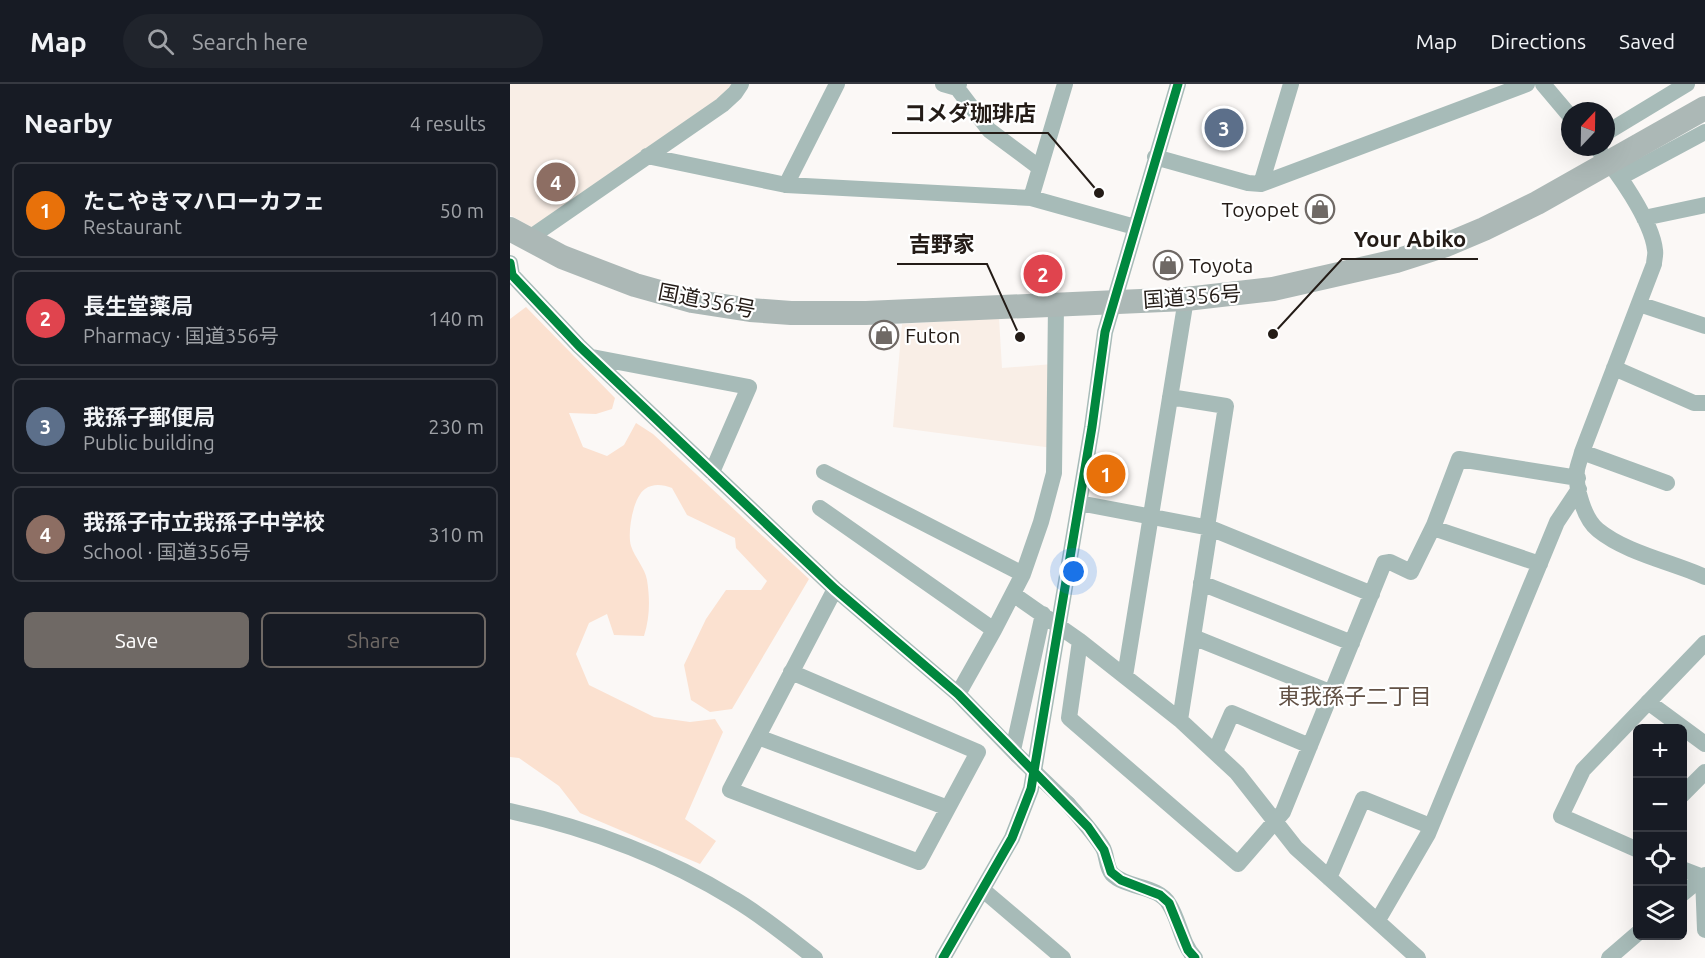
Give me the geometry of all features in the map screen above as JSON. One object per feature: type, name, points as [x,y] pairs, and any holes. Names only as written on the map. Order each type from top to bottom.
[{"type":"highway","name":"国道356号","points":[[519,234],[562,257],[635,285],[692,301],[740,308],[833,314],[1186,299],[1273,289],[1416,255],[1484,229],[1537,203],[1705,108]]},
{"type":"street","points":[[519,234],[647,156],[722,105],[741,84]]},
{"type":"street","points":[[786,185],[837,84]]},
{"type":"street","points":[[1031,198],[1065,84]]},
{"type":"street","points":[[947,956],[1012,838],[1031,789],[1092,427],[1105,332],[1178,84]]},
{"type":"street","points":[[1261,184],[1291,84]]},
{"type":"street","points":[[1155,156],[1248,183],[1261,184],[1527,84]]},
{"type":"street","points":[[1543,84],[1561,105]]},
{"type":"street","points":[[1615,127],[1686,84]]},
{"type":"street","points":[[953,85],[989,130],[1040,168]]},
{"type":"street","points":[[1704,574],[1629,547],[1597,530],[1586,516],[1577,470],[1654,264],[1656,251],[1644,218],[1609,162],[1705,132]]},
{"type":"street","points":[[647,156],[786,185],[1031,198],[1135,227]]},
{"type":"street","points":[[1644,218],[1705,205]]},
{"type":"street","points":[[510,263],[512,275],[591,357],[835,589],[958,694],[1068,804],[1104,850],[1111,872],[1122,880],[1160,895],[1169,903],[1188,956]]},
{"type":"street","points":[[1125,676],[1186,299]]},
{"type":"street","points":[[1638,304],[1705,326]]},
{"type":"street","points":[[958,694],[1023,574],[1041,522],[1054,473],[1056,305]]},
{"type":"street","points":[[591,357],[749,387],[712,472]]},
{"type":"street","points":[[1614,368],[1694,403],[1705,403]]},
{"type":"street","points":[[1170,397],[1226,406],[1180,720]]},
{"type":"street","points":[[1582,452],[1666,483]]},
{"type":"street","points":[[1080,641],[1070,718],[1238,864],[1283,812],[1384,563],[1389,562],[1411,572],[1432,528],[1459,459],[1579,483]]},
{"type":"street","points":[[824,472],[1023,574]]},
{"type":"street","points":[[1378,920],[1421,848],[1557,522],[1579,483]]},
{"type":"street","points":[[1079,503],[1208,528],[1372,594]]},
{"type":"street","points":[[820,508],[994,630]]},
{"type":"street","points":[[1432,528],[1540,564]]},
{"type":"street","points":[[1201,583],[1352,643]]},
{"type":"street","points":[[791,672],[978,752],[919,862],[730,790],[791,672],[835,589]]},
{"type":"street","points":[[1014,594],[1080,641],[1180,720],[1237,773],[1296,848],[1418,958]]},
{"type":"street","points":[[1015,752],[1043,614]]},
{"type":"street","points":[[1193,637],[1332,693]]},
{"type":"street","points":[[1633,844],[1561,816],[1583,770],[1705,643]]},
{"type":"street","points":[[1648,702],[1705,744]]},
{"type":"street","points":[[1215,752],[1232,714],[1310,746]]},
{"type":"street","points":[[758,737],[948,808]]},
{"type":"street","points":[[1687,791],[1705,772]]},
{"type":"street","points":[[1329,878],[1363,799],[1430,826]]},
{"type":"street","points":[[510,811],[590,833],[650,855],[735,899],[815,958]]},
{"type":"street","points":[[1687,870],[1704,876]]},
{"type":"street","points":[[1687,891],[1704,876]]},
{"type":"street","points":[[1704,876],[1705,930]]},
{"type":"street","points":[[983,890],[1063,958]]},
{"type":"street","points":[[1609,958],[1633,937]]},
{"type":"shaded area","points":[[510,84],[735,84],[731,90],[533,228],[510,215]]},
{"type":"shaded area","points":[[526,307],[615,398],[612,409],[596,414],[569,413],[583,447],[607,456],[624,445],[636,423],[653,434],[809,579],[732,709],[710,712],[691,700],[684,665],[706,619],[726,590],[761,590],[767,581],[736,548],[735,538],[687,515],[672,488],[655,485],[645,489],[637,499],[630,533],[631,546],[644,571],[648,587],[648,615],[644,636],[614,635],[607,614],[589,623],[576,654],[589,685],[654,717],[690,722],[715,719],[723,732],[685,819],[716,841],[700,864],[580,813],[559,786],[519,758],[510,757],[510,319]]},
{"type":"shaded area","points":[[999,318],[1002,368],[1053,364],[1053,448],[893,427],[902,324]]},
{"type":"cycle path","points":[[943,958],[1012,838],[1031,789],[1092,427],[1105,332],[1178,84]]},
{"type":"cycle path","points":[[510,263],[512,275],[579,346],[835,589],[958,694],[1088,827],[1104,850],[1111,872],[1121,880],[1160,895],[1169,903],[1188,950],[1195,958]]},
{"type":"place","name":"我孫子郵便局","points":[[1224,128]]},
{"type":"place","name":"我孫子市立我孫子中学校","points":[[556,182]]},
{"type":"place","name":"コメダ珈琲店","points":[[1099,193]]},
{"type":"place","name":"Toyopet","points":[[1320,209]]},
{"type":"place","name":"Toyota","points":[[1168,265]]},
{"type":"place","name":"長生堂薬局","points":[[1043,274]]},
{"type":"place","name":"Your Abiko","points":[[1273,334]]},
{"type":"place","name":"Futon","points":[[884,335]]},
{"type":"place","name":"吉野家","points":[[1020,337]]},
{"type":"place","name":"たこやきマハローカフェ","points":[[1106,474]]},
{"type":"district","name":"東我孫子二丁目","points":[[1355,695]]}]
